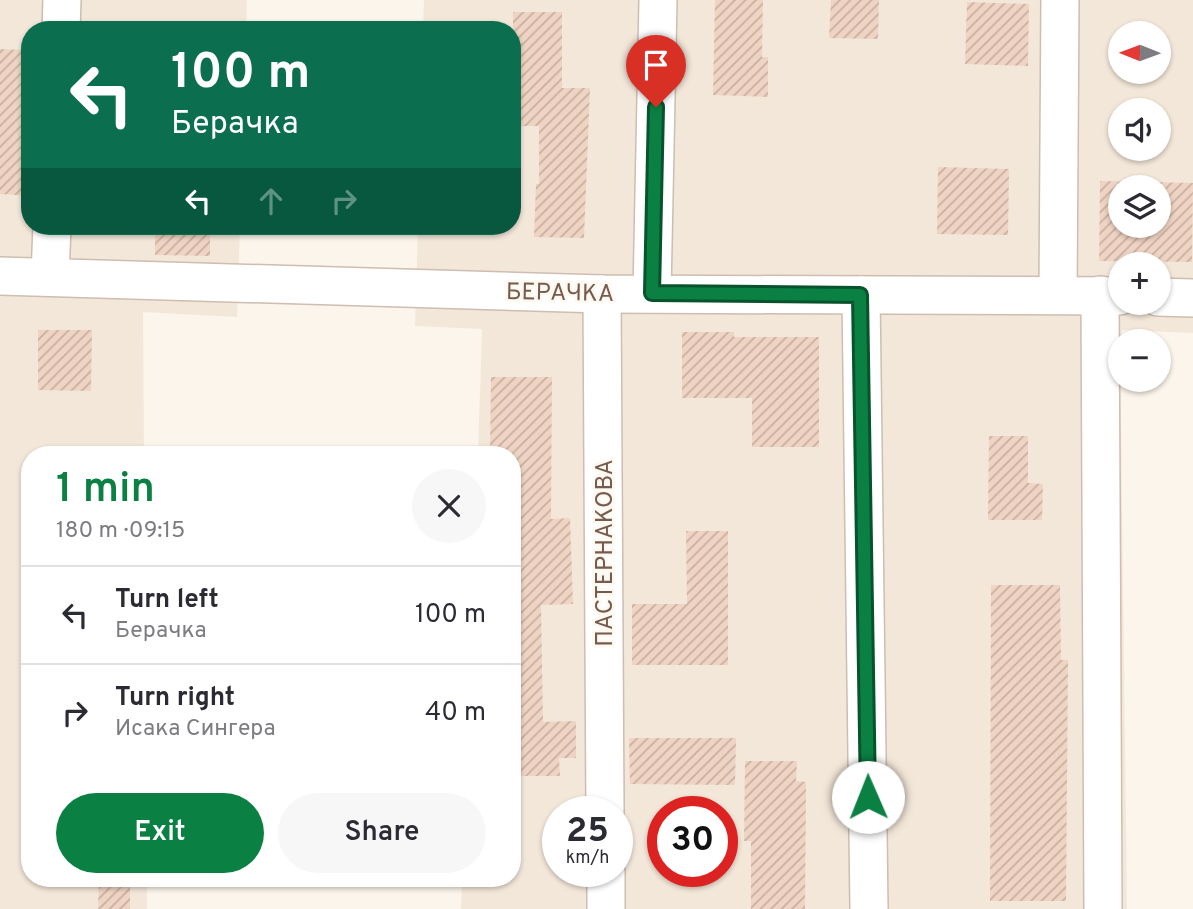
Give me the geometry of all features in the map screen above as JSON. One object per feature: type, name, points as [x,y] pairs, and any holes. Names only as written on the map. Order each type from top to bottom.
[{"type":"street","points":[[61,21],[62,0]]},
{"type":"street","points":[[652,293],[658,0]]},
{"type":"street","points":[[1058,294],[1060,0]]},
{"type":"street","points":[[50,278],[52,235]]},
{"type":"street","name":"БЕРАЧКА","points":[[0,276],[602,294],[1108,296]]},
{"type":"street","name":"ПАСТЕРНАКОВА","points":[[602,294],[606,796]]},
{"type":"street","points":[[860,295],[870,909]]},
{"type":"street","points":[[1171,297],[1193,298]]},
{"type":"street","points":[[1103,909],[1110,315]]},
{"type":"street","points":[[606,887],[606,909]]},
{"type":"shaded area","points":[[0,0],[247,0],[246,21],[21,21],[21,235],[240,235],[237,317],[143,312],[144,446],[21,446],[21,887],[147,887],[147,909],[0,909]]},
{"type":"shaded area","points":[[424,0],[1193,0],[1193,333],[1171,332],[1171,329],[1108,329],[1108,392],[1121,392],[1127,909],[461,909],[462,887],[521,887],[521,446],[478,446],[482,329],[415,326],[418,235],[521,235],[521,21],[423,21]]},
{"type":"building","points":[[715,0],[763,0],[762,57],[768,57],[768,97],[713,95]]},
{"type":"building","points":[[831,0],[879,0],[878,39],[829,38]]},
{"type":"building","points":[[967,2],[1029,4],[1028,66],[965,64]]},
{"type":"building","points":[[513,12],[562,12],[562,88],[590,88],[584,238],[534,237],[536,184],[539,184],[539,126],[521,126],[521,21],[513,21]]},
{"type":"building","points":[[0,49],[21,50],[21,195],[0,194]]},
{"type":"building","points":[[938,167],[1009,169],[1008,235],[937,234]]},
{"type":"building","points":[[1100,181],[1108,181],[1108,238],[1171,238],[1171,183],[1193,183],[1192,262],[1171,262],[1171,252],[1108,252],[1108,261],[1099,261]]},
{"type":"building","points":[[155,235],[210,235],[210,256],[155,255]]},
{"type":"building","points":[[38,330],[92,330],[91,391],[38,390]]},
{"type":"building","points":[[682,332],[734,332],[734,337],[819,337],[819,447],[752,447],[752,398],[682,398]]},
{"type":"building","points":[[491,377],[552,377],[551,519],[570,518],[573,604],[541,605],[543,722],[576,721],[576,758],[559,758],[560,776],[521,776],[521,446],[490,446]]},
{"type":"building","points":[[989,436],[1028,436],[1028,483],[1043,484],[1042,520],[988,520]]},
{"type":"building","points":[[686,531],[728,531],[728,665],[632,665],[632,604],[687,604]]},
{"type":"building","points":[[991,585],[1060,585],[1061,660],[1068,660],[1066,901],[990,901]]},
{"type":"building","points":[[629,738],[736,738],[735,785],[630,784]]},
{"type":"building","points":[[745,761],[797,761],[796,781],[806,782],[805,909],[751,909],[751,841],[744,841]]},
{"type":"building","points":[[99,887],[130,887],[130,909],[98,909]]},
{"type":"route","points":[[656,107],[652,293],[860,295],[868,797]]}]
